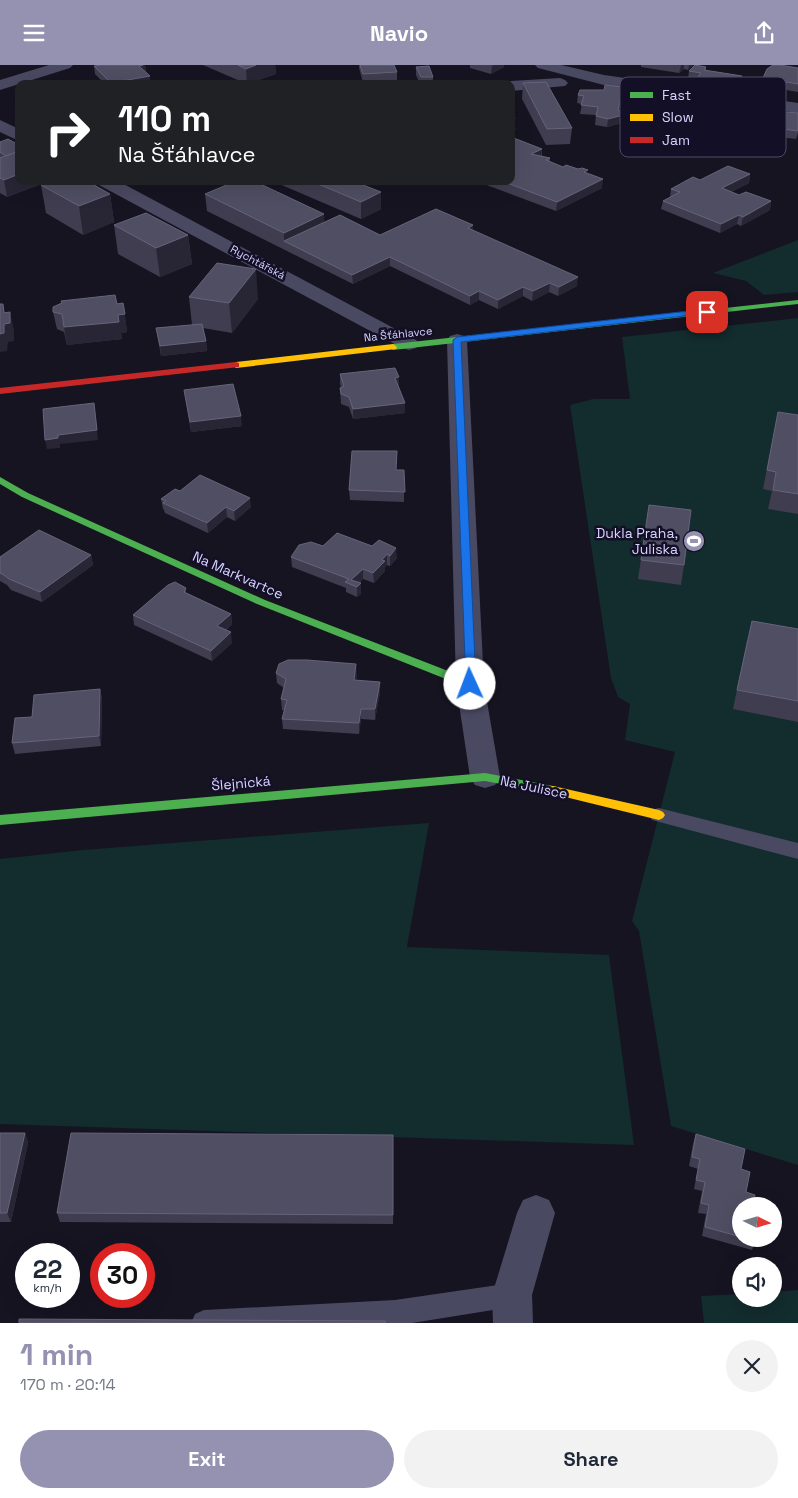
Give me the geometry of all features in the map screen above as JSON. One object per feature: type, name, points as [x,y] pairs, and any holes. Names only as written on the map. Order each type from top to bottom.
[{"type":"street","points":[[16,80],[65,65]]},
{"type":"street","points":[[543,65],[620,82]]},
{"type":"street","points":[[0,85],[15,80]]},
{"type":"street","points":[[515,86],[604,80]]},
{"type":"street","points":[[3,118],[15,132]]},
{"type":"street","name":"Rychtářská","points":[[112,185],[409,344]]},
{"type":"street","name":"Na Šťáhlavce","points":[[0,391],[798,302]]},
{"type":"street","name":"Na Julisce","points":[[457,340],[470,684],[485,777],[544,788],[659,815]]},
{"type":"street","name":"Na Markvartce","points":[[0,480],[25,495],[262,602],[470,684]]},
{"type":"street","name":"Šlejnická","points":[[0,820],[485,777]]},
{"type":"street","points":[[513,1309],[536,1213]]},
{"type":"lane","points":[[659,815],[798,851]]},
{"type":"lane","points":[[204,1323],[513,1309]]},
{"type":"green space","points":[[798,240],[798,292],[764,295],[746,281],[713,273]]},
{"type":"green space","name":"Dukla Praha, Juliska","points":[[798,318],[798,1165],[671,1126],[639,931],[632,921],[675,752],[625,740],[630,704],[618,697],[611,678],[570,405],[593,399],[630,399],[622,337]]},
{"type":"green space","points":[[429,823],[407,947],[609,955],[634,1145],[0,1124],[0,859],[83,850]]},
{"type":"green space","points":[[798,1290],[798,1323],[704,1323],[701,1296],[732,1294],[732,1307],[782,1307],[782,1291]]},
{"type":"building","points":[[143,65],[139,66],[150,76],[128,80],[108,80],[94,66]]},
{"type":"building","points":[[238,65],[256,65],[246,69]]},
{"type":"building","points":[[360,65],[394,65],[397,72],[363,74]]},
{"type":"building","points":[[695,65],[706,67],[704,70],[742,76],[698,77],[701,73],[689,71]]},
{"type":"building","points":[[773,65],[798,68],[798,84],[786,82],[786,77],[763,77],[767,69]]},
{"type":"building","points":[[429,66],[433,77],[421,77],[416,67]]},
{"type":"building","points":[[546,82],[572,128],[547,129],[523,83]]},
{"type":"building","points":[[605,85],[620,87],[618,110],[620,111],[620,116],[608,119],[596,116],[598,107],[581,105],[584,96],[578,95],[580,90],[604,90]]},
{"type":"building","points":[[786,112],[798,113],[797,131],[786,129]]},
{"type":"building","points":[[8,139],[15,143],[15,153],[6,156],[0,152],[0,142]]},
{"type":"building","points":[[515,139],[542,149],[531,154],[550,158],[546,160],[563,167],[566,165],[588,170],[584,172],[603,179],[557,202],[512,185],[515,185]]},
{"type":"building","points":[[15,152],[15,176],[4,180],[0,178],[0,158]]},
{"type":"building","points":[[728,166],[750,174],[722,188],[739,195],[746,192],[771,201],[743,217],[739,215],[721,224],[663,201],[680,192],[671,189],[693,177],[700,180]]},
{"type":"building","points":[[41,185],[94,185],[110,194],[79,206]]},
{"type":"building","points":[[226,185],[262,185],[324,214],[284,233],[205,194]]},
{"type":"building","points":[[321,185],[363,185],[381,192],[361,202]]},
{"type":"building","points":[[436,209],[473,225],[468,228],[578,277],[559,287],[550,283],[533,291],[523,287],[498,300],[479,291],[470,296],[390,257],[352,275],[284,241],[340,215],[380,235]]},
{"type":"building","points":[[146,213],[188,235],[156,248],[114,225]]},
{"type":"building","points":[[217,263],[256,269],[229,303],[189,297]]},
{"type":"building","points":[[115,295],[117,304],[123,303],[125,314],[118,315],[119,322],[64,327],[62,314],[53,312],[53,307],[62,303],[61,301]]},
{"type":"building","points":[[0,304],[3,304],[4,313],[10,312],[10,323],[4,324],[4,333],[0,334]]},
{"type":"building","points":[[202,324],[206,341],[160,346],[156,328]]},
{"type":"building","points":[[395,368],[399,377],[395,378],[405,403],[353,409],[349,397],[341,394],[340,388],[344,386],[340,374]]},
{"type":"building","points":[[233,384],[241,416],[190,422],[184,390]]},
{"type":"building","points":[[94,403],[97,430],[58,435],[58,438],[45,440],[43,409]]},
{"type":"building","points":[[778,412],[798,415],[798,494],[773,490],[776,472],[767,470]]},
{"type":"building","points":[[352,451],[397,451],[396,470],[404,470],[405,492],[349,490]]},
{"type":"building","points":[[200,475],[250,498],[234,511],[226,507],[207,523],[163,503],[166,501],[161,499],[175,489],[180,491]]},
{"type":"building","points":[[649,505],[691,510],[684,565],[641,560]]},
{"type":"building","points":[[39,530],[91,555],[40,592],[9,579],[0,573],[0,557]]},
{"type":"building","points":[[337,533],[372,546],[379,540],[396,548],[390,556],[387,554],[382,560],[385,561],[373,573],[363,569],[351,580],[361,583],[357,587],[345,582],[349,579],[291,557],[299,545],[311,542],[323,546]]},
{"type":"building","points":[[175,582],[186,588],[184,592],[231,614],[217,626],[231,632],[211,651],[133,615],[168,585]]},
{"type":"building","points":[[752,621],[798,629],[798,701],[737,690]]},
{"type":"building","points":[[288,660],[356,664],[354,680],[380,682],[375,709],[361,709],[359,723],[282,719],[287,700],[281,699],[286,679],[276,673],[279,664]]},
{"type":"building","points":[[100,689],[99,736],[12,743],[15,718],[32,717],[34,695]]},
{"type":"building","points":[[0,1133],[25,1133],[7,1213],[0,1213]]},
{"type":"building","points":[[71,1133],[393,1135],[393,1215],[57,1213]]},
{"type":"building","points":[[696,1134],[745,1149],[741,1169],[750,1172],[746,1192],[755,1195],[755,1197],[732,1197],[732,1234],[705,1227],[709,1205],[701,1203],[705,1182],[696,1180],[700,1159],[692,1157]]},
{"type":"building","points":[[19,1319],[385,1321],[385,1323],[19,1323]]},
{"type":"traffic: fast","points":[[393,347],[798,302]]},
{"type":"traffic: fast","points":[[0,480],[25,495],[261,602],[470,684]]},
{"type":"traffic: fast","points":[[0,820],[485,777],[553,790]]},
{"type":"traffic: slow","points":[[236,365],[393,347]]},
{"type":"traffic: slow","points":[[553,790],[659,815]]},
{"type":"traffic: jam","points":[[0,391],[236,365]]},
{"type":"place","name":"Dukla Praha, Juliska","points":[[694,541]]},
{"type":"route","points":[[470,684],[457,340],[707,312]]}]
